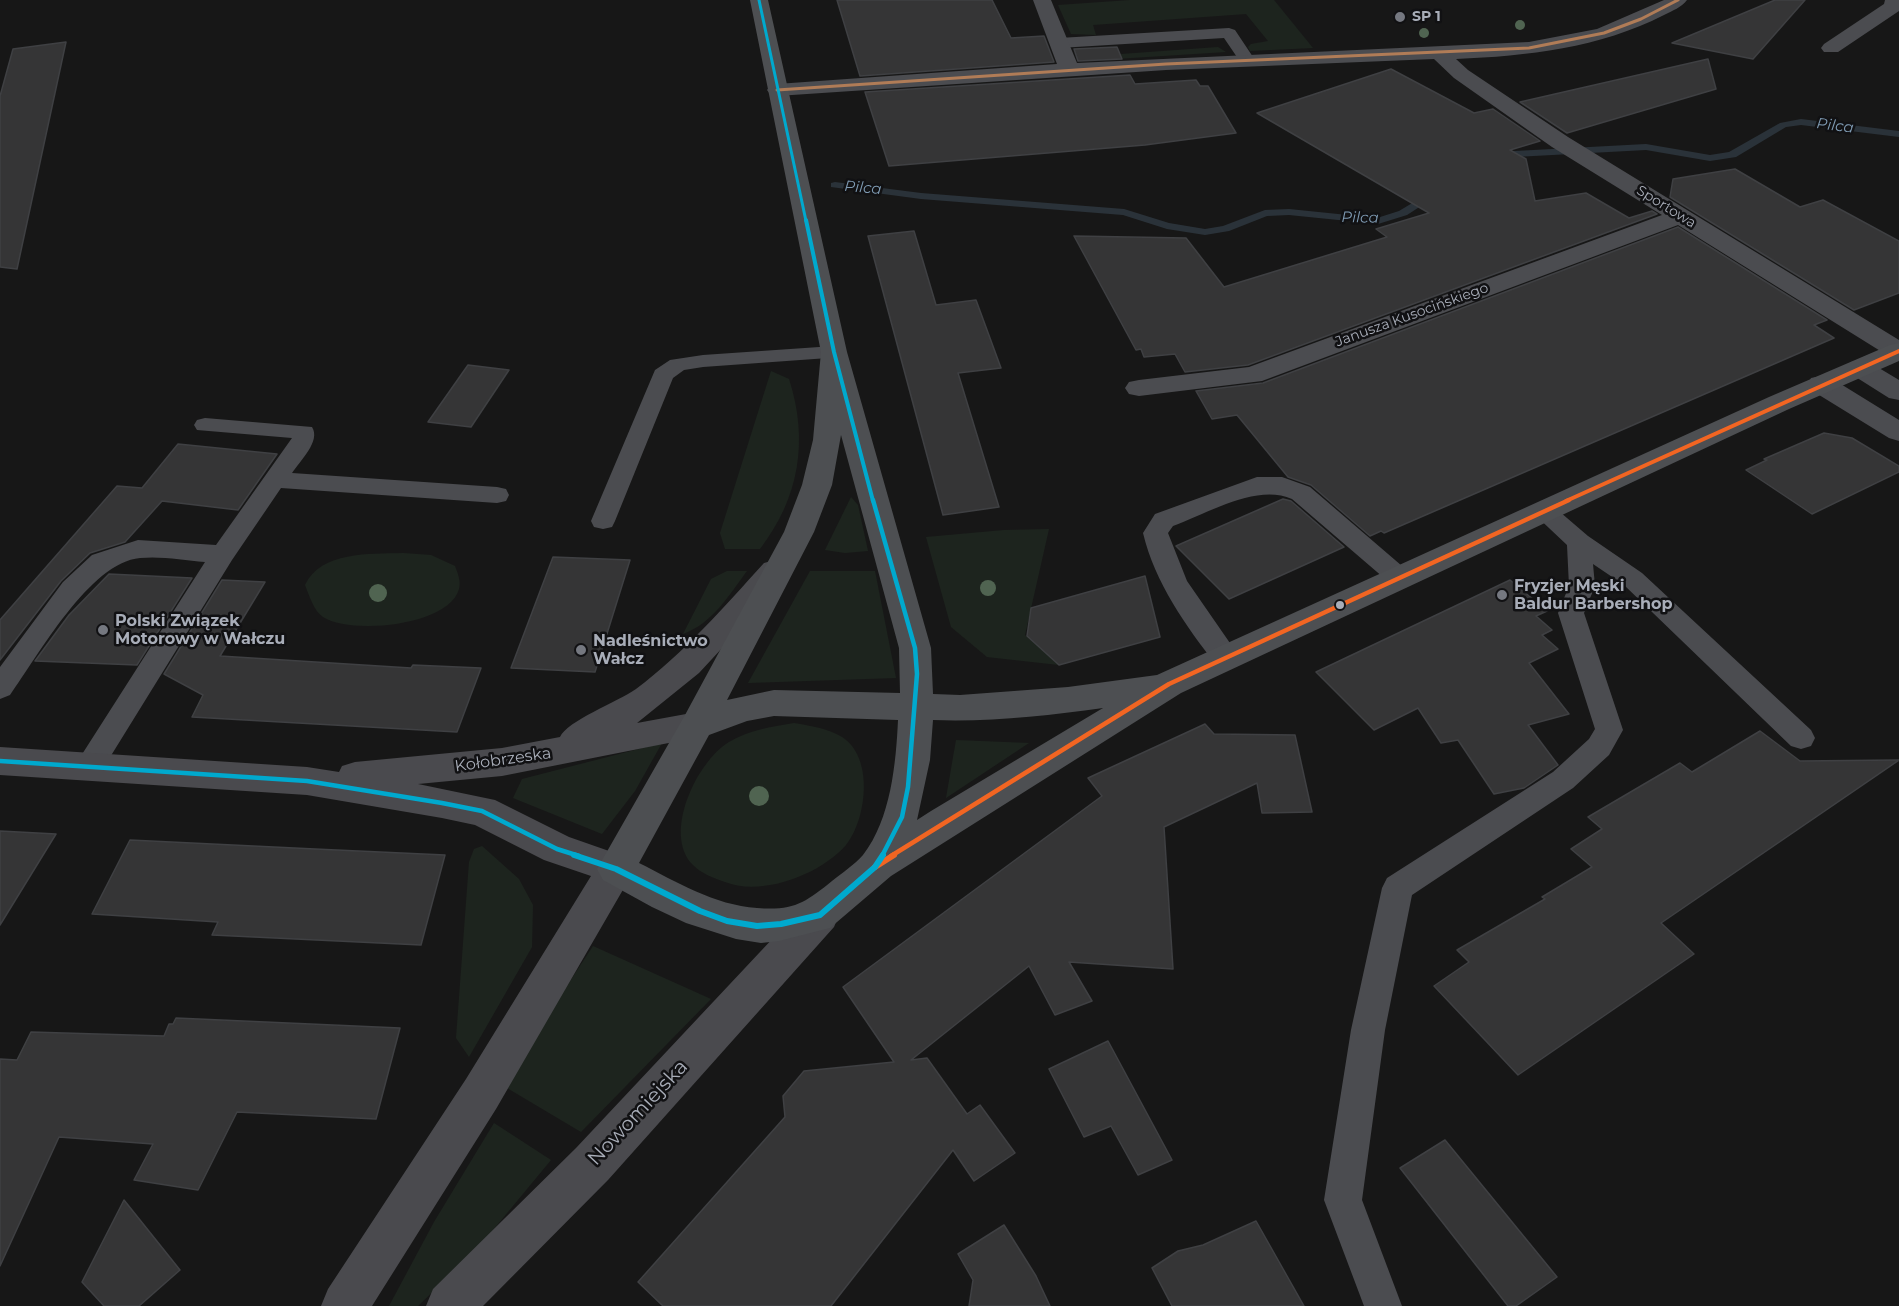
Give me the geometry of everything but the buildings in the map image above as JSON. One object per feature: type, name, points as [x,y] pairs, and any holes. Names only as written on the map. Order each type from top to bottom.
[{"type":"main road","points":[[759,0],[834,352],[915,648],[915,709],[908,787],[902,818],[891,843],[875,867]]},
{"type":"main road","points":[[616,869],[700,911],[727,921],[758,926],[820,915],[875,867],[953,816],[1169,684],[1821,384],[1899,351]]},
{"type":"main road","points":[[345,1306],[481,1094],[616,869],[784,563],[818,485],[827,440],[834,352]]},
{"type":"main road","points":[[502,762],[575,738],[626,712],[686,664],[784,563]]},
{"type":"main road","points":[[697,725],[744,708],[774,703],[804,701],[915,709],[960,708],[1068,700],[1169,684]]},
{"type":"main road","name":"Kołobrzeska","points":[[307,781],[502,762],[697,725]]},
{"type":"main road","name":"Kołobrzeska","points":[[0,761],[307,781],[482,811],[557,849],[616,869]]},
{"type":"main road","name":"Nowomiejska","points":[[450,1306],[592,1164],[796,944],[820,915]]},
{"type":"street","points":[[1042,0],[1069,69]]},
{"type":"street","points":[[1831,48],[1892,7],[1894,0]]},
{"type":"street","points":[[777,90],[1069,69],[1538,49],[1608,32],[1674,1]]},
{"type":"street","name":"Sportowa","points":[[1440,54],[1461,74],[1588,160],[1899,351]]},
{"type":"street","name":"Janusza Kusocińskiego","points":[[1139,388],[1253,375],[1679,216]]},
{"type":"street","points":[[1860,368],[1899,392]]},
{"type":"street","points":[[1821,384],[1899,432]]},
{"type":"lane","points":[[1059,43],[1229,33],[1247,60]]},
{"type":"lane","points":[[603,521],[663,375],[678,365],[703,361],[834,352]]},
{"type":"lane","points":[[89,767],[224,554],[303,440],[304,432],[205,425]]},
{"type":"lane","points":[[275,480],[497,495]]},
{"type":"lane","points":[[1227,659],[1200,625],[1158,551],[1155,533],[1164,520],[1257,485],[1282,485],[1301,493],[1400,578]]},
{"type":"lane","points":[[1544,512],[1579,542],[1633,579],[1801,738]]},
{"type":"lane","points":[[1383,1306],[1343,1200],[1368,1030],[1398,888],[1563,780],[1599,747],[1609,730],[1571,613],[1582,586],[1579,542]]},
{"type":"lane","points":[[0,688],[72,588],[101,561],[138,549],[224,554]]},
{"type":"shaded area","points":[[1130,0],[1274,0],[1313,48],[1250,51],[1248,47],[1251,44],[1268,41],[1246,14],[1093,25],[1096,35],[1071,34],[1058,5]]},
{"type":"shaded area","points":[[1218,47],[1226,52],[1100,60],[1107,55]]},
{"type":"shaded area","points":[[771,371],[789,379],[795,402],[799,447],[792,489],[784,510],[760,549],[725,549],[720,533]]},
{"type":"shaded area","points":[[851,497],[858,505],[868,551],[845,553],[825,550]]},
{"type":"shaded area","points":[[1049,529],[1025,635],[1059,665],[987,657],[951,627],[926,537],[1004,530]]},
{"type":"shaded area","points":[[403,553],[431,555],[455,566],[460,586],[451,602],[437,612],[419,619],[376,626],[336,622],[323,617],[317,611],[305,585],[312,574],[322,566],[348,557]]},
{"type":"shaded area","points":[[727,571],[747,571],[712,616],[683,634],[711,579]]},
{"type":"shaded area","points":[[810,571],[875,571],[896,678],[748,683]]},
{"type":"shaded area","points":[[794,723],[825,729],[842,737],[852,746],[859,759],[864,789],[859,820],[853,834],[835,856],[822,865],[773,885],[740,886],[700,871],[684,852],[681,835],[682,817],[695,781],[717,751],[729,742],[760,730]]},
{"type":"shaded area","points":[[956,740],[1029,743],[946,798]]},
{"type":"shaded area","points":[[662,743],[635,791],[602,834],[513,798],[522,779]]},
{"type":"shaded area","points":[[482,846],[519,879],[533,905],[532,947],[469,1057],[456,1038],[469,862],[474,849]]},
{"type":"shaded area","points":[[593,946],[711,999],[581,1132],[502,1085]]},
{"type":"shaded area","points":[[494,1123],[551,1160],[479,1247],[418,1306],[389,1306],[434,1222]]},
{"type":"waterway","name":"Pilca","points":[[1496,155],[1646,147],[1710,158],[1732,155],[1783,125],[1801,122],[1899,134]]},
{"type":"waterway","name":"Pilca","points":[[835,185],[921,196],[1124,212],[1167,226],[1205,232],[1225,229],[1265,213],[1289,212],[1378,221],[1403,213],[1433,195]]},
{"type":"transit line","points":[[0,761],[307,781],[482,811],[557,849],[616,869],[700,911],[727,921],[757,926],[781,924],[820,915],[875,867],[891,843],[902,817],[908,787],[917,674],[915,648],[834,352],[759,0]]},
{"type":"transit line","points":[[777,90],[1166,64],[1529,48],[1604,33],[1641,19],[1678,0]]},
{"type":"transit line","points":[[875,867],[1169,684],[1779,403],[1899,351]]},
{"type":"place","name":"SP 1","points":[[1400,17]]},
{"type":"place","name":"Fryzjer Męski Baldur Barbershop","points":[[1502,595]]},
{"type":"place","name":"Polski Związek Motorowy w Wałczu","points":[[103,630]]},
{"type":"place","name":"Nadleśnictwo Wałcz","points":[[581,650]]}]
